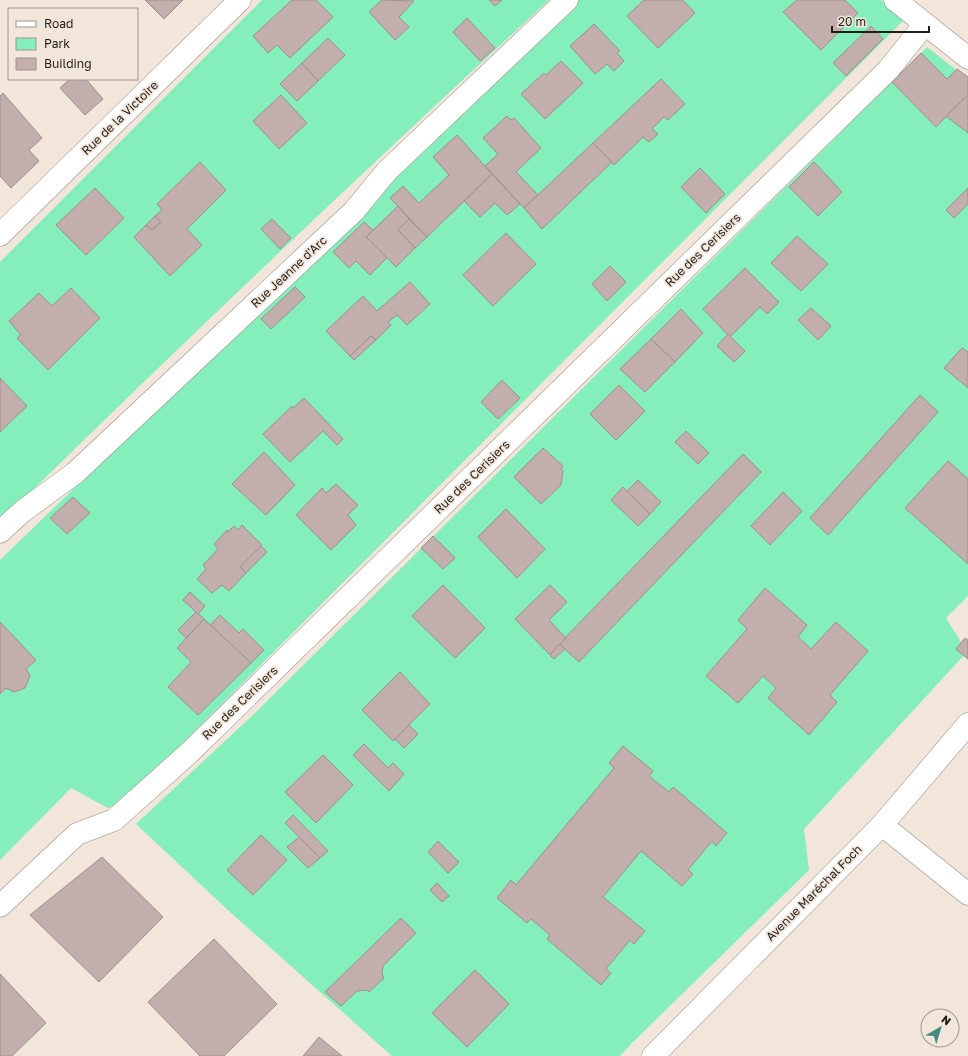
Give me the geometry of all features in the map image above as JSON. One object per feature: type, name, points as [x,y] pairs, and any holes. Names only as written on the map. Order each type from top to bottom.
[{"type":"street","name":"Rue de la Victoire","points":[[0,235],[240,0]]},
{"type":"street","name":"Rue Jeanne d'Arc","points":[[0,532],[24,511],[75,473],[354,211],[387,171],[567,0]]},
{"type":"street","points":[[895,0],[968,58]]},
{"type":"street","name":"Rue des Cerisiers","points":[[0,906],[77,834],[114,820],[189,753],[888,70],[925,24]]},
{"type":"street","name":"Avenue Maréchal Foch","points":[[653,1056],[882,825],[968,724]]},
{"type":"street","points":[[882,825],[968,894]]},
{"type":"green space","points":[[262,0],[549,0],[272,259],[0,522],[0,262]]},
{"type":"green space","points":[[579,0],[881,0],[904,20],[126,800],[108,808],[71,788],[0,860],[0,560]]},
{"type":"green space","points":[[927,47],[968,79],[968,596],[946,618],[967,652],[804,829],[809,870],[620,1056],[392,1056],[229,911],[136,824],[255,713]]},
{"type":"building","points":[[145,0],[183,0],[164,19]]},
{"type":"building","points":[[292,0],[316,0],[333,17],[290,58],[277,45],[268,53],[253,36]]},
{"type":"building","points":[[382,0],[414,1],[399,17],[409,27],[395,40],[369,12]]},
{"type":"building","points":[[489,0],[502,0],[495,6]]},
{"type":"building","points":[[644,0],[683,0],[695,13],[658,48],[627,16]]},
{"type":"building","points":[[797,0],[845,0],[858,13],[821,50],[783,12]]},
{"type":"building","points":[[467,18],[495,48],[480,61],[453,32]]},
{"type":"building","points":[[594,24],[620,51],[617,53],[624,61],[614,71],[607,64],[595,74],[570,46]]},
{"type":"building","points":[[871,26],[883,39],[846,76],[833,63]]},
{"type":"building","points":[[328,38],[345,55],[318,81],[302,63]]},
{"type":"building","points":[[921,53],[947,79],[957,69],[968,77],[968,95],[936,127],[892,82]]},
{"type":"building","points":[[561,61],[583,83],[545,119],[521,94],[544,73],[546,75]]},
{"type":"building","points":[[302,63],[318,81],[297,101],[280,84]]},
{"type":"building","points":[[661,79],[685,104],[668,120],[664,117],[652,129],[658,134],[649,142],[643,137],[614,165],[593,143]]},
{"type":"building","points":[[69,80],[87,80],[103,99],[85,115],[60,88]]},
{"type":"building","points":[[3,93],[42,138],[29,150],[39,161],[11,188],[0,176],[0,96]]},
{"type":"building","points":[[281,95],[307,123],[279,149],[253,121]]},
{"type":"building","points":[[968,95],[968,133],[946,116]]},
{"type":"building","points":[[507,116],[511,120],[514,118],[541,148],[516,172],[538,195],[524,208],[485,166],[498,154],[483,138]]},
{"type":"building","points":[[457,135],[492,174],[427,237],[390,198],[403,186],[419,203],[449,175],[433,157]]},
{"type":"building","points":[[593,143],[612,162],[542,229],[524,208]]},
{"type":"building","points":[[200,162],[226,190],[187,229],[202,245],[170,276],[134,237],[146,225],[152,230],[161,222],[155,216],[162,210],[157,204]]},
{"type":"building","points":[[814,162],[842,192],[818,216],[789,187]]},
{"type":"building","points":[[700,168],[725,194],[706,213],[681,187]]},
{"type":"building","points":[[492,174],[520,204],[507,215],[495,203],[480,217],[464,201]]},
{"type":"building","points":[[95,188],[124,218],[86,255],[56,225]]},
{"type":"building","points":[[968,188],[968,204],[954,218],[946,210]]},
{"type":"building","points":[[398,206],[409,219],[398,230],[415,248],[396,267],[366,237]]},
{"type":"building","points":[[155,216],[161,222],[152,230],[146,225]]},
{"type":"building","points":[[272,219],[291,238],[280,249],[261,229]]},
{"type":"building","points":[[409,219],[427,237],[415,248],[398,230]]},
{"type":"building","points":[[364,222],[373,230],[366,237],[387,258],[370,275],[356,261],[349,268],[333,252]]},
{"type":"building","points":[[506,233],[536,264],[493,306],[463,275]]},
{"type":"building","points":[[797,236],[828,264],[801,291],[771,263]]},
{"type":"building","points":[[610,266],[626,282],[607,301],[592,284]]},
{"type":"building","points":[[745,268],[779,302],[767,314],[760,307],[730,337],[703,309]]},
{"type":"building","points":[[410,282],[430,304],[407,325],[397,315],[388,322],[391,325],[376,340],[371,336],[350,356],[326,331],[363,296],[377,311]]},
{"type":"building","points":[[295,287],[305,297],[271,329],[261,319]]},
{"type":"building","points":[[71,288],[100,318],[48,370],[17,338],[21,335],[9,321],[39,293],[52,306]]},
{"type":"building","points":[[811,308],[831,326],[818,340],[798,320]]},
{"type":"building","points":[[681,309],[703,333],[675,362],[651,339]]},
{"type":"building","points":[[728,334],[745,351],[734,362],[717,346]]},
{"type":"building","points":[[371,336],[376,340],[354,360],[350,356]]},
{"type":"building","points":[[651,339],[675,362],[645,392],[620,369]]},
{"type":"building","points":[[962,348],[968,352],[968,388],[944,368]]},
{"type":"building","points":[[0,378],[27,406],[0,432]]},
{"type":"building","points":[[502,380],[520,398],[498,419],[481,402]]},
{"type":"building","points":[[619,385],[645,411],[616,440],[590,414]]},
{"type":"building","points":[[920,395],[938,412],[828,535],[810,518]]},
{"type":"building","points":[[304,398],[343,439],[337,445],[323,431],[290,462],[263,434],[292,406],[293,408]]},
{"type":"building","points":[[686,431],[709,453],[698,464],[675,442]]},
{"type":"building","points":[[543,448],[563,466],[561,468],[563,471],[561,485],[541,504],[514,477]]},
{"type":"building","points":[[264,452],[295,485],[266,515],[232,484]]},
{"type":"building","points":[[743,454],[761,472],[579,662],[559,644]]},
{"type":"building","points":[[948,461],[968,479],[968,564],[905,508]]},
{"type":"building","points":[[638,480],[661,502],[650,514],[627,491]]},
{"type":"building","points":[[336,484],[358,505],[348,515],[356,525],[331,550],[296,515],[322,488],[326,493]]},
{"type":"building","points":[[623,487],[650,514],[638,526],[611,500]]},
{"type":"building","points":[[783,492],[802,511],[770,545],[751,526]]},
{"type":"building","points":[[73,497],[90,513],[67,534],[50,518]]},
{"type":"building","points":[[506,509],[545,549],[517,578],[478,537]]},
{"type":"building","points":[[242,525],[262,545],[240,567],[246,573],[229,591],[222,585],[212,593],[197,579],[206,569],[203,565],[218,549],[214,544],[227,530],[228,532],[234,526],[238,530]]},
{"type":"building","points":[[433,536],[455,558],[443,569],[421,548]]},
{"type":"building","points":[[261,546],[267,552],[246,573],[240,567]]},
{"type":"building","points":[[443,585],[485,628],[455,658],[412,616]]},
{"type":"building","points":[[550,585],[567,602],[549,620],[566,638],[550,655],[515,619]]},
{"type":"building","points":[[765,588],[807,625],[798,637],[811,649],[836,622],[868,651],[830,695],[837,702],[809,735],[768,698],[776,688],[763,676],[738,703],[706,676],[747,629],[738,620]]},
{"type":"building","points":[[190,592],[205,606],[198,614],[183,600]]},
{"type":"building","points":[[196,612],[204,619],[186,638],[178,630]]},
{"type":"building","points":[[220,615],[239,633],[243,629],[264,650],[251,663],[210,625]]},
{"type":"building","points":[[204,619],[251,663],[198,715],[168,687],[191,662],[177,648]]},
{"type":"building","points":[[0,622],[36,660],[26,669],[30,676],[25,688],[14,692],[6,688],[0,694]]},
{"type":"building","points":[[965,638],[968,640],[968,659],[956,649]]},
{"type":"building","points":[[559,644],[565,649],[554,659],[550,655]]},
{"type":"building","points":[[400,672],[430,704],[393,741],[362,710]]},
{"type":"building","points":[[409,725],[418,734],[404,748],[395,739]]},
{"type":"building","points":[[364,744],[388,768],[393,763],[404,774],[389,791],[353,755]]},
{"type":"building","points":[[623,746],[653,771],[649,776],[669,792],[673,787],[727,833],[716,846],[712,841],[688,870],[693,874],[682,886],[641,851],[603,897],[645,931],[634,944],[630,940],[606,969],[611,973],[601,985],[547,939],[550,935],[531,919],[527,923],[497,898],[511,880],[516,885],[614,768],[609,763]]},
{"type":"building","points":[[323,755],[353,785],[316,823],[285,792]]},
{"type":"building","points":[[293,815],[328,851],[320,858],[285,823]]},
{"type":"building","points":[[261,835],[287,860],[253,895],[227,870]]},
{"type":"building","points":[[299,837],[320,858],[308,868],[287,847]]},
{"type":"building","points":[[438,841],[459,862],[448,873],[428,852]]},
{"type":"building","points":[[102,857],[163,917],[99,982],[30,915]]},
{"type":"building","points":[[437,883],[449,896],[442,902],[430,890]]},
{"type":"building","points":[[401,918],[416,933],[383,966],[382,973],[384,978],[369,992],[367,990],[357,991],[341,1006],[325,992]]},
{"type":"building","points":[[214,939],[277,1004],[224,1056],[200,1056],[148,1002]]},
{"type":"building","points":[[475,970],[509,1004],[467,1047],[432,1013]]},
{"type":"building","points":[[0,974],[46,1023],[12,1056],[0,1056]]},
{"type":"building","points":[[319,1037],[342,1056],[303,1056]]}]
